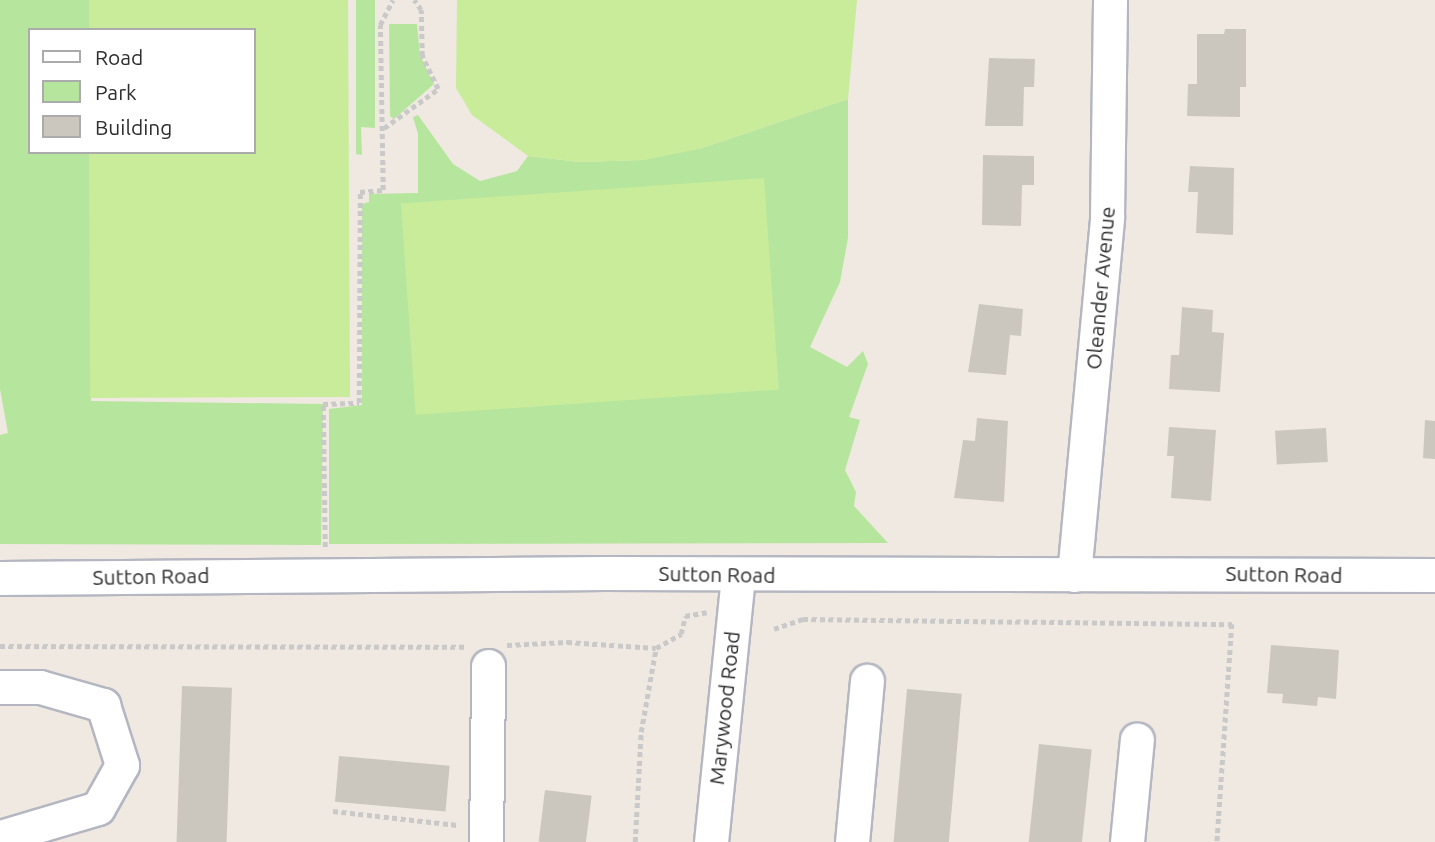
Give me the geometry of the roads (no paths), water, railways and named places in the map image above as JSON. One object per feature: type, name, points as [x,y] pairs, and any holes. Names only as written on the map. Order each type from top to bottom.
[{"type":"street","name":"Oleander Avenue","points":[[1074,575],[1107,217],[1110,0]]},
{"type":"street","name":"Marywood Road","points":[[711,842],[738,575]]},
{"type":"street","name":"Sutton Road","points":[[0,578],[1435,575]]},
{"type":"street","points":[[486,842],[489,653]]},
{"type":"street","points":[[852,842],[867,681]]},
{"type":"street","points":[[0,687],[40,687],[103,705],[122,765],[98,808],[0,837]]},
{"type":"street","points":[[1127,842],[1137,739]]}]
